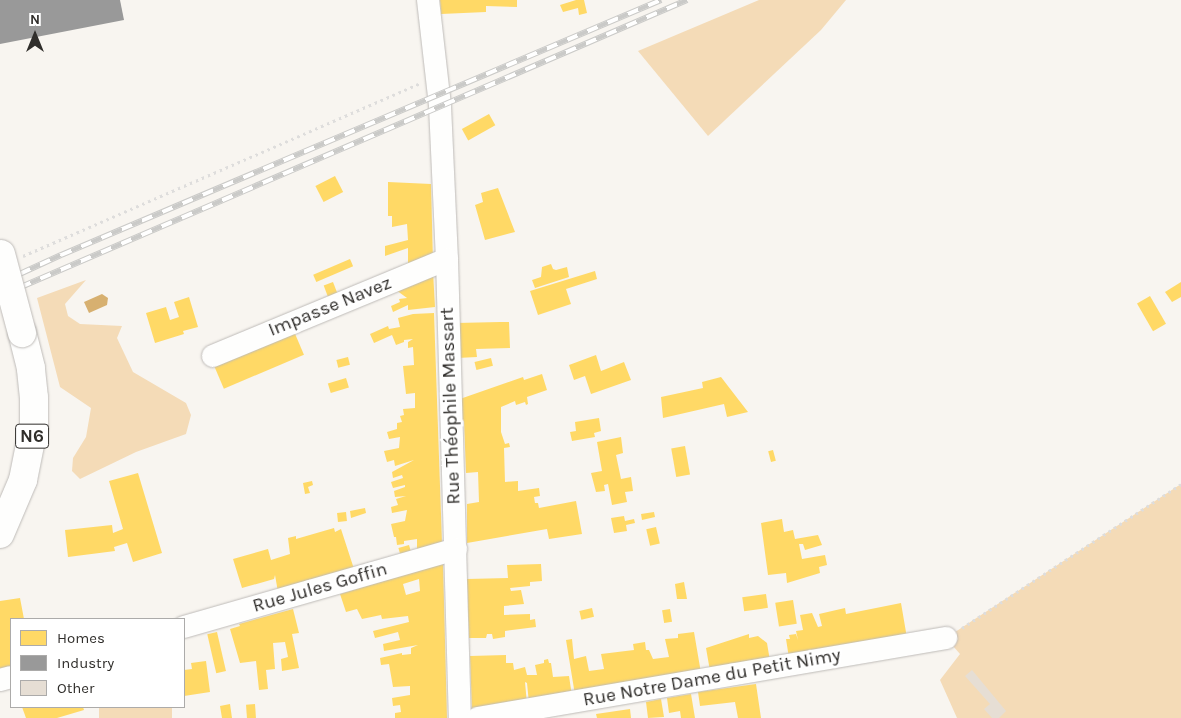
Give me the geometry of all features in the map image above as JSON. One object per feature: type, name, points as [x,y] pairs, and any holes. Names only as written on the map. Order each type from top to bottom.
[{"type":"main road","name":"N6","points":[[0,253],[31,368],[34,398],[34,425],[23,480],[0,534]]},
{"type":"street","name":"Rue Théophile Massart","points":[[428,0],[438,85],[447,259],[460,718]]},
{"type":"street","name":"Impasse Navez","points":[[213,356],[447,259]]},
{"type":"street","name":"Rue Jules Goffin","points":[[185,627],[456,549]]},
{"type":"street","name":"Rue Notre Dame du Petit Nimy","points":[[478,718],[946,638]]},
{"type":"path","points":[[32,252],[438,85]]},
{"type":"path","points":[[946,638],[1181,484]]},
{"type":"shaded area","points":[[759,0],[846,0],[821,30],[708,136],[638,51]]},
{"type":"shaded area","points":[[86,280],[65,304],[68,316],[80,324],[122,326],[117,338],[133,372],[186,403],[191,415],[186,434],[136,452],[80,479],[72,471],[73,458],[86,437],[91,408],[60,387],[37,298]]},
{"type":"shaded area","points":[[102,294],[108,298],[107,305],[89,313],[84,302]]},
{"type":"shaded area","points":[[1181,484],[1181,718],[957,718],[940,680],[960,654],[946,638]]},
{"type":"shaded area","points":[[99,708],[172,708],[172,718],[99,718]]},
{"type":"building: Homes","points":[[440,0],[517,0],[517,7],[486,6],[486,12],[441,14]]},
{"type":"building: Homes","points":[[576,0],[584,0],[587,13],[579,15],[578,8],[563,12],[560,5]]},
{"type":"building: Homes","points":[[489,114],[495,125],[468,140],[462,129]]},
{"type":"building: Homes","points":[[335,176],[343,192],[324,202],[315,186]]},
{"type":"building: Homes","points":[[388,182],[431,184],[433,262],[408,264],[408,248],[385,256],[385,246],[408,240],[407,224],[392,227],[392,216],[388,216]]},
{"type":"building: Homes","points":[[498,188],[515,232],[485,240],[475,205],[483,202],[481,193]]},
{"type":"building: Homes","points":[[350,259],[353,266],[316,282],[313,275]]},
{"type":"building: Homes","points":[[551,264],[553,269],[556,270],[567,267],[569,277],[535,288],[532,280],[541,277],[542,267]]},
{"type":"building: Homes","points":[[433,271],[435,307],[408,310],[408,305],[393,312],[391,306],[400,302],[399,299],[407,298],[396,290]]},
{"type":"building: Homes","points":[[595,271],[597,279],[566,289],[571,304],[538,315],[530,291]]},
{"type":"building: Homes","points":[[333,282],[338,295],[329,299],[324,286]]},
{"type":"building: Homes","points":[[1181,282],[1181,297],[1172,302],[1165,292]]},
{"type":"building: Homes","points":[[1150,296],[1166,324],[1153,331],[1137,304]]},
{"type":"building: Homes","points":[[189,297],[198,327],[183,331],[184,334],[155,343],[146,313],[166,307],[170,320],[179,317],[174,302]]},
{"type":"building: Homes","points":[[434,313],[442,543],[417,550],[417,539],[404,541],[404,544],[397,545],[391,524],[405,521],[407,510],[392,513],[391,507],[398,505],[396,499],[406,496],[395,497],[394,491],[405,487],[405,485],[393,488],[391,482],[403,478],[402,475],[393,478],[392,472],[414,460],[395,466],[394,460],[387,462],[384,451],[399,448],[400,437],[389,439],[387,432],[397,429],[397,423],[402,422],[400,416],[404,415],[403,409],[415,408],[415,393],[406,394],[403,366],[414,365],[413,347],[408,348],[408,342],[413,339],[404,340],[404,342],[396,345],[392,335],[374,343],[370,334],[388,326],[389,329],[400,327],[398,318],[413,314]]},
{"type":"building: Homes","points":[[509,322],[510,348],[476,349],[477,357],[457,358],[456,323]]},
{"type":"building: Homes","points":[[293,329],[304,355],[224,389],[213,363]]},
{"type":"building: Homes","points":[[596,355],[601,371],[624,362],[631,380],[591,394],[585,376],[574,380],[569,365]]},
{"type":"building: Homes","points":[[348,357],[350,365],[338,368],[336,360]]},
{"type":"building: Homes","points":[[491,358],[493,366],[476,370],[475,362]]},
{"type":"building: Homes","points":[[542,374],[547,390],[527,397],[528,404],[526,405],[525,402],[516,405],[515,401],[501,407],[501,432],[505,444],[509,443],[510,447],[504,448],[505,482],[518,481],[518,491],[539,488],[540,496],[534,497],[535,503],[538,503],[539,508],[576,501],[582,534],[549,539],[547,529],[467,543],[467,504],[479,502],[478,472],[466,473],[464,421],[457,423],[457,400],[523,377],[524,380]]},
{"type":"building: Homes","points":[[721,377],[748,412],[727,417],[724,404],[663,418],[661,397],[703,388],[702,382]]},
{"type":"building: Homes","points":[[346,378],[349,388],[331,393],[328,384]]},
{"type":"building: Homes","points":[[599,418],[601,431],[594,433],[595,437],[572,441],[570,432],[576,431],[575,422]]},
{"type":"building: Homes","points":[[621,437],[623,453],[616,455],[621,479],[631,477],[633,491],[625,492],[627,502],[612,505],[608,484],[604,485],[605,491],[596,492],[591,473],[602,471],[597,442]]},
{"type":"building: Homes","points":[[685,446],[690,475],[676,477],[671,448]]},
{"type":"building: Homes","points":[[773,450],[776,461],[771,462],[768,451]]},
{"type":"building: Homes","points":[[138,473],[162,553],[133,562],[127,543],[114,547],[115,551],[68,557],[65,530],[112,525],[113,533],[123,529],[109,481]]},
{"type":"building: Homes","points":[[312,481],[313,485],[308,487],[310,493],[305,494],[303,483]]},
{"type":"building: Homes","points":[[365,508],[366,513],[351,518],[350,511]]},
{"type":"building: Homes","points":[[346,512],[347,521],[338,522],[337,513]]},
{"type":"building: Homes","points":[[654,512],[655,517],[642,520],[641,514]]},
{"type":"building: Homes","points":[[624,516],[625,521],[634,519],[635,523],[626,525],[627,531],[614,533],[611,518]]},
{"type":"building: Homes","points":[[782,519],[784,532],[793,530],[795,539],[818,535],[822,545],[805,550],[803,544],[799,544],[802,559],[825,555],[827,565],[819,567],[820,573],[787,583],[786,573],[768,575],[761,523]]},
{"type":"building: Homes","points":[[656,527],[660,544],[650,546],[646,529]]},
{"type":"building: Homes","points":[[334,528],[335,532],[341,529],[354,569],[278,592],[275,575],[274,579],[242,588],[233,559],[268,549],[271,560],[290,554],[288,538],[296,536],[296,539]]},
{"type":"building: Homes","points":[[409,545],[411,552],[400,555],[398,548]]},
{"type":"building: Homes","points":[[443,563],[447,718],[395,718],[395,713],[401,712],[400,705],[393,706],[392,698],[410,695],[410,686],[393,687],[389,664],[381,665],[380,658],[402,653],[402,655],[411,654],[411,648],[418,645],[384,651],[383,644],[400,640],[398,632],[375,638],[373,631],[409,622],[408,616],[382,619],[381,615],[362,619],[357,609],[346,612],[340,594]],"holes":[[[419,579],[420,591],[406,595],[403,584]]]},
{"type":"building: Homes","points":[[541,564],[542,581],[530,582],[530,586],[510,588],[511,591],[521,590],[524,604],[504,606],[504,615],[530,614],[530,620],[535,619],[536,627],[505,631],[505,637],[493,639],[492,634],[487,634],[486,638],[469,638],[467,579],[508,578],[507,565]]},
{"type":"building: Homes","points":[[684,582],[687,599],[677,599],[675,584]]},
{"type":"building: Homes","points":[[766,594],[768,608],[744,611],[742,597]]},
{"type":"building: Homes","points":[[20,598],[24,618],[10,618],[10,667],[0,670],[0,601]]},
{"type":"building: Homes","points":[[793,600],[797,624],[779,627],[775,603]]},
{"type":"building: Homes","points":[[901,603],[907,638],[789,658],[786,639],[790,639],[789,635],[796,634],[798,640],[796,631],[803,630],[800,615],[812,613],[818,627],[822,626],[819,614],[845,608],[846,614]]},
{"type":"building: Homes","points":[[592,608],[594,617],[581,620],[579,611]]},
{"type":"building: Homes","points":[[293,609],[299,633],[292,634],[299,668],[282,671],[281,659],[288,657],[285,642],[273,643],[275,669],[266,670],[268,689],[259,690],[256,661],[240,663],[230,629],[240,626],[239,624]]},
{"type":"building: Homes","points":[[670,609],[672,622],[664,623],[662,610]]},
{"type":"building: Homes","points":[[217,632],[226,671],[216,673],[207,634]]},
{"type":"building: Homes","points":[[694,632],[701,673],[575,695],[566,640],[572,639],[574,659],[586,656],[589,671],[604,669],[601,654],[634,650],[633,644],[645,642],[646,650],[649,650],[653,659],[669,657],[665,639],[678,638],[678,634]]},
{"type":"building: Homes","points":[[749,634],[749,638],[758,636],[767,643],[770,661],[710,671],[706,648]]},
{"type":"building: Homes","points":[[506,655],[506,663],[513,663],[514,670],[525,667],[527,675],[537,675],[535,665],[544,663],[544,660],[548,659],[549,663],[551,663],[553,677],[569,676],[572,696],[529,703],[527,683],[525,682],[527,704],[472,711],[470,656]]},
{"type":"building: Homes","points":[[206,661],[210,692],[185,696],[185,670],[192,669],[191,663]]},
{"type":"building: Homes","points":[[756,684],[761,718],[738,718],[735,702],[700,706],[698,692]]},
{"type":"building: Homes","points":[[691,694],[695,718],[681,718],[680,711],[669,713],[667,698]]},
{"type":"building: Homes","points":[[661,699],[664,717],[648,718],[646,702]]},
{"type":"building: Homes","points":[[230,704],[232,718],[222,718],[220,706]]},
{"type":"building: Homes","points":[[255,704],[256,718],[247,718],[246,705]]},
{"type":"building: Homes","points":[[22,708],[83,708],[84,710],[57,718],[26,718]]},
{"type":"building: Homes","points":[[630,709],[631,718],[597,718],[596,714]]},
{"type":"building: Industry","points":[[0,0],[120,0],[124,20],[0,44]]},
{"type":"building: Other","points":[[972,670],[1006,711],[999,718],[992,718],[984,709],[990,704],[965,676]]},
{"type":"railway","points":[[0,283],[61,255],[661,0]]},
{"type":"railway","points":[[0,296],[687,0]]}]
